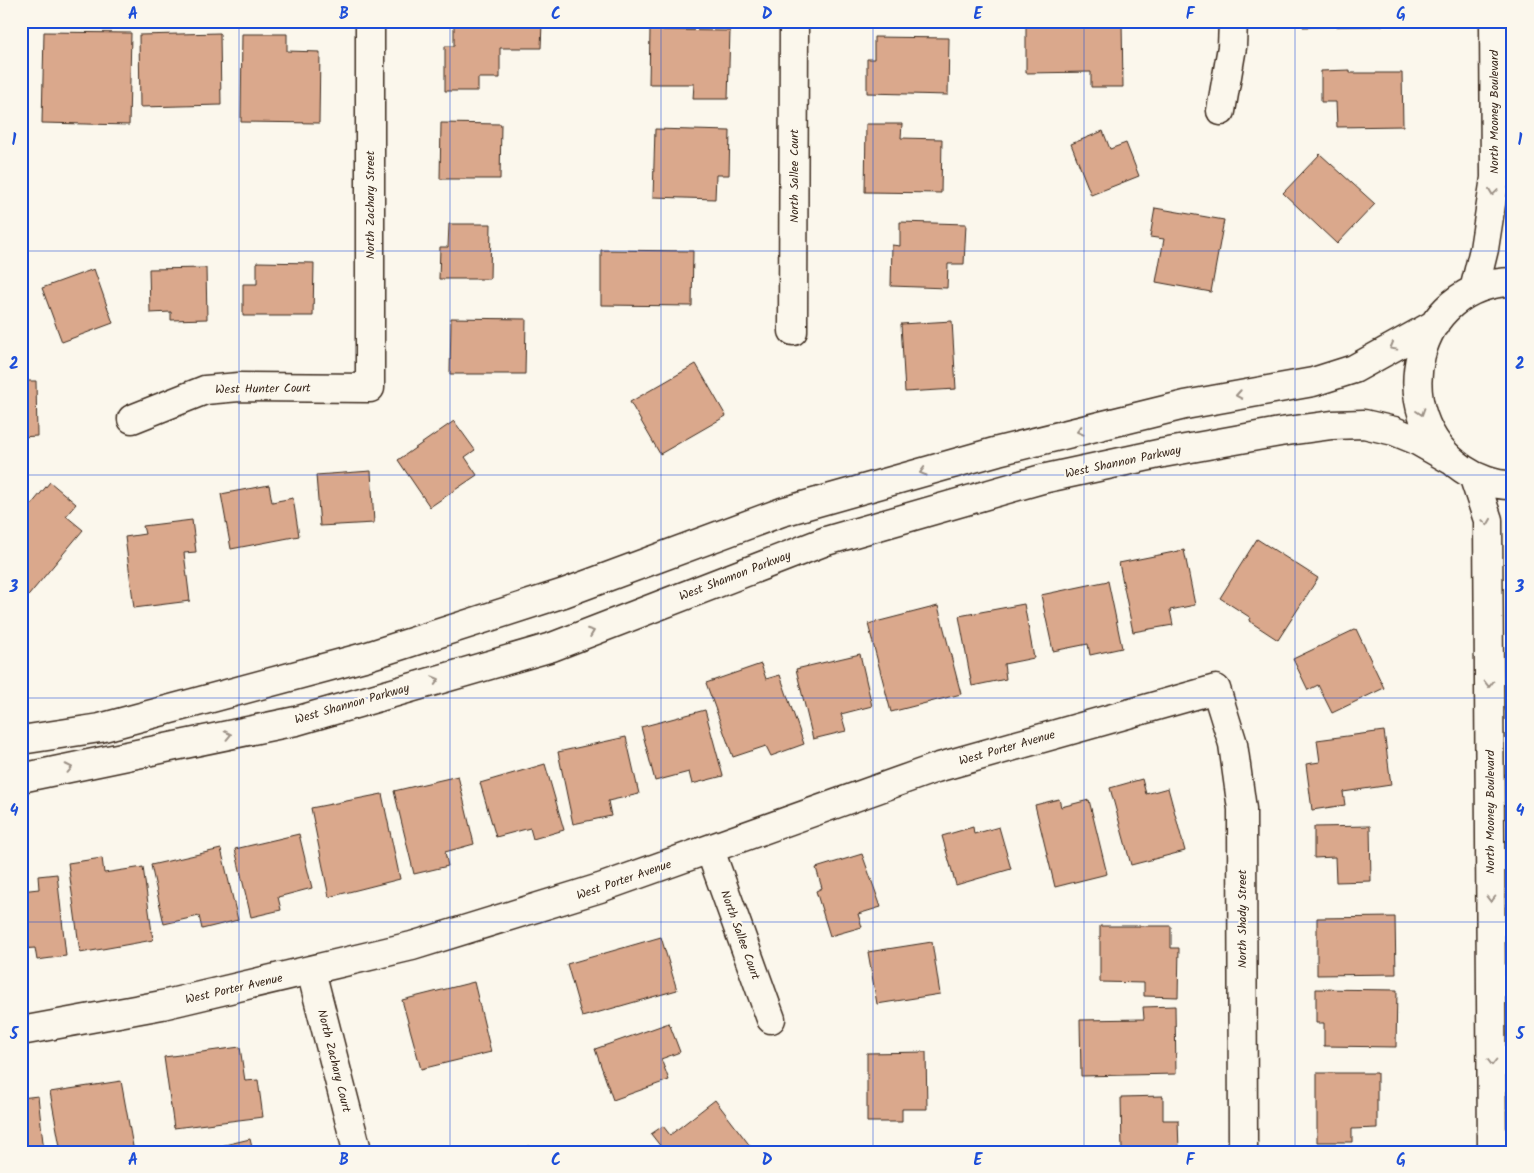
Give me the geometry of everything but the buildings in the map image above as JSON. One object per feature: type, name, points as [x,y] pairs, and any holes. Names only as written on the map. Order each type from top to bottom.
[{"type":"street","name":"North Zachary Street","points":[[370,21],[370,388]]},
{"type":"street","name":"North Sallee Court","points":[[793,331],[794,21]]},
{"type":"street","points":[[1221,110],[1232,47],[1233,21]]},
{"type":"street","name":"North Mooney Boulevard","points":[[1474,290],[1484,249],[1495,178],[1494,21]]},
{"type":"street","points":[[1462,468],[1431,437],[1419,410],[1416,380],[1421,350],[1435,324],[1452,304],[1474,290],[1503,282],[1513,282]]},
{"type":"street","points":[[21,740],[100,728],[368,656],[564,593],[782,512],[998,451],[1185,405],[1313,382],[1354,369],[1435,324]]},
{"type":"street","name":"West Hunter Court","points":[[132,419],[205,390],[239,387],[370,388]]},
{"type":"street","name":"West Shannon Parkway","points":[[21,778],[296,721],[552,647],[826,541],[1042,479],[1163,453],[1280,432],[1332,425],[1364,424],[1394,431],[1416,440],[1462,468],[1506,486],[1513,485]]},
{"type":"street","name":"North Mooney Boulevard","points":[[1462,468],[1488,520],[1492,1152]]},
{"type":"street","name":"West Porter Avenue","points":[[21,1031],[162,1005],[412,946],[516,915],[710,850],[936,768],[1216,689]]},
{"type":"street","name":"North Shady Street","points":[[1216,689],[1233,744],[1242,809],[1244,1152]]},
{"type":"street","name":"North Sallee Court","points":[[710,850],[771,1019]]},
{"type":"street","name":"North Zachary Court","points":[[311,971],[357,1150]]}]
